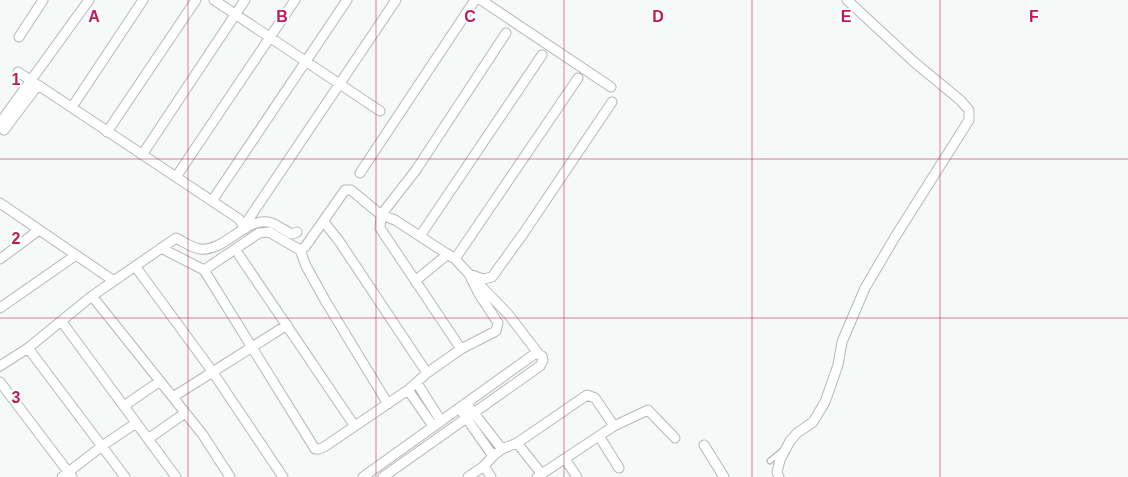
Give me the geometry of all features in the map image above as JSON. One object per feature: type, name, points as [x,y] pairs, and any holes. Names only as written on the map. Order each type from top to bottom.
[{"type":"street","points":[[19,37],[43,0]]},
{"type":"street","points":[[1,129],[35,83],[89,0]]},
{"type":"street","points":[[72,107],[142,0]]},
{"type":"street","points":[[107,132],[196,0]]},
{"type":"street","points":[[214,0],[380,111]]},
{"type":"street","points":[[142,155],[245,0]]},
{"type":"street","points":[[176,177],[295,0]]},
{"type":"street","points":[[212,201],[347,0]]},
{"type":"street","points":[[245,227],[396,0]]},
{"type":"street","points":[[360,173],[475,0]]},
{"type":"street","points":[[481,0],[612,87]]},
{"type":"street","points":[[779,477],[777,472],[785,449],[794,437],[813,422],[828,397],[844,337],[865,288],[895,236],[969,120],[969,110],[960,100],[914,62],[847,0]]},
{"type":"street","points":[[460,350],[380,228],[381,215],[416,170],[506,33]]},
{"type":"street","points":[[420,236],[542,55]]},
{"type":"street","points":[[18,72],[212,201],[239,220],[245,227]]},
{"type":"street","points":[[415,281],[451,256],[578,78]]},
{"type":"street","points":[[469,274],[483,279],[492,277],[524,234],[612,102]]},
{"type":"street","points":[[300,250],[306,247],[345,190],[351,190],[381,215],[396,220],[451,256],[508,314],[543,358],[540,366],[383,477]]},
{"type":"street","points":[[0,204],[114,281]]},
{"type":"street","points":[[0,366],[28,348],[92,296],[176,238],[194,248],[203,250],[215,247],[245,227],[268,222],[292,234],[297,232]]},
{"type":"street","points":[[324,222],[340,241],[427,373]]},
{"type":"street","points":[[0,258],[39,230]]},
{"type":"street","points":[[204,270],[259,233],[270,232],[300,250],[306,266],[326,302],[388,404]]},
{"type":"street","points":[[161,248],[204,270],[315,449],[324,447],[354,425],[388,404],[460,350],[496,331],[498,323],[479,294],[469,274]]},
{"type":"street","points":[[0,308],[76,255]]},
{"type":"street","points":[[239,255],[354,425]]},
{"type":"street","points":[[135,266],[212,372],[283,477]]},
{"type":"street","points":[[92,296],[202,435],[230,477]]},
{"type":"street","points":[[62,322],[176,477]]},
{"type":"street","points":[[173,397],[287,325]]},
{"type":"street","points":[[28,348],[125,477]]},
{"type":"street","points":[[363,477],[538,353]]},
{"type":"street","points":[[124,406],[160,381]]},
{"type":"street","points":[[0,382],[67,475],[102,446],[136,423]]},
{"type":"street","points":[[417,383],[441,421]]},
{"type":"street","points":[[408,390],[433,426]]},
{"type":"street","points":[[468,477],[484,466],[502,449],[517,443],[587,395],[595,398],[614,426]]},
{"type":"street","points":[[463,405],[493,456]]},
{"type":"street","points":[[517,443],[539,475],[614,426],[648,410],[675,438]]},
{"type":"street","points":[[148,439],[185,413]]},
{"type":"street","points":[[469,415],[502,449]]},
{"type":"street","points":[[599,436],[620,468]]},
{"type":"street","points":[[704,445],[724,477]]},
{"type":"street","points":[[565,459],[577,477]]},
{"type":"street","points":[[484,466],[490,477]]},
{"type":"lane","points":[[770,461],[785,449]]}]
